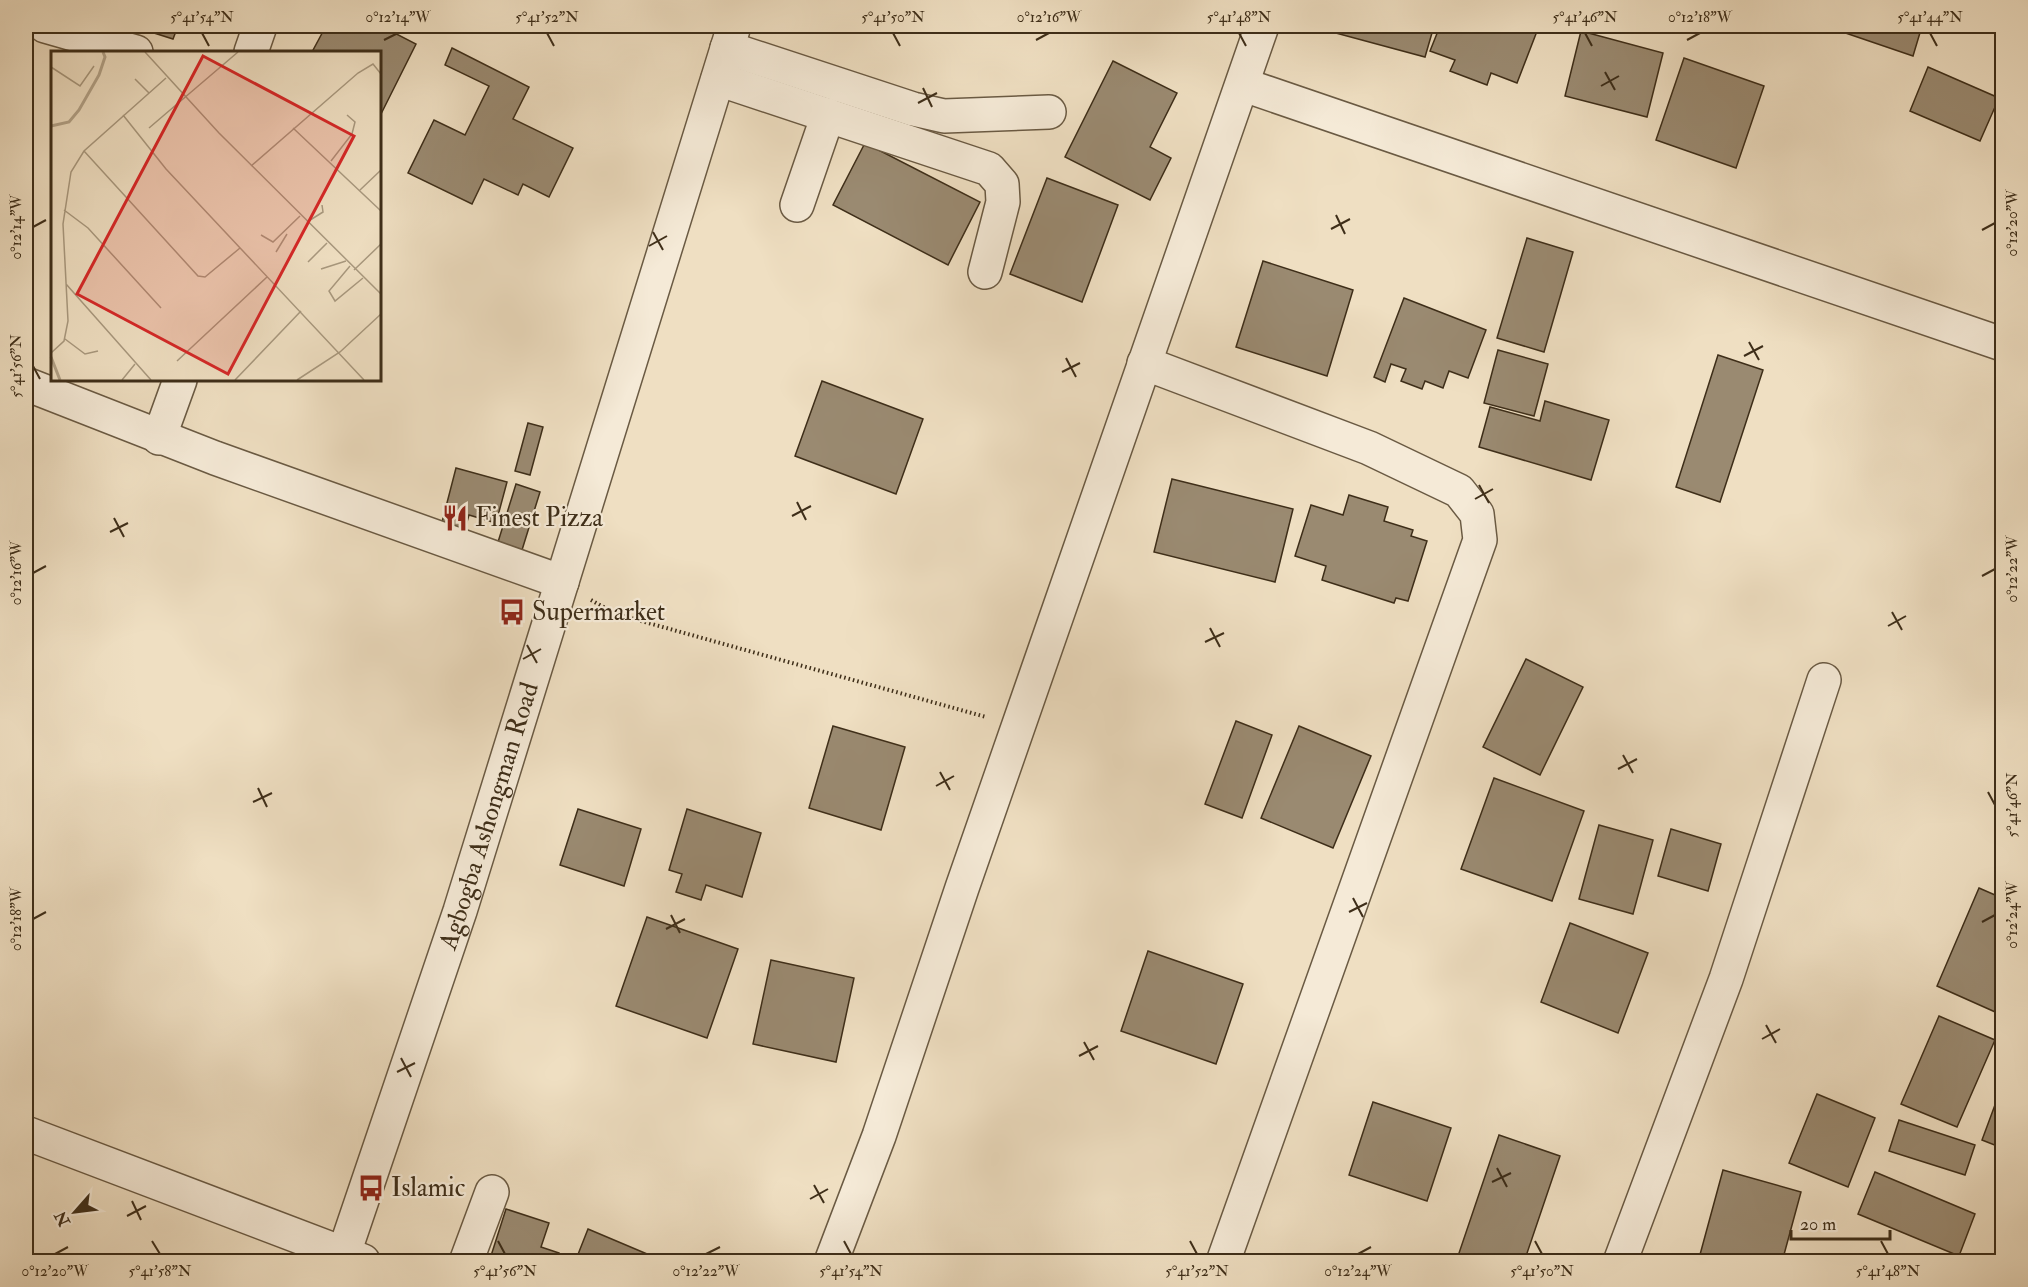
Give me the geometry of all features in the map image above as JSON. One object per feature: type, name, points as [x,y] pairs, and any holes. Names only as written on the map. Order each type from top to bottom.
[{"type":"street","points":[[45,26],[132,51]]},
{"type":"street","points":[[251,51],[260,26]]},
{"type":"street","points":[[831,1262],[879,1136],[1144,363],[1244,85],[1262,26]]},
{"type":"street","points":[[730,37],[913,110],[944,116],[1049,112]]},
{"type":"street","name":"Agbogba Ashongman Road","points":[[350,1258],[460,911],[730,37]]},
{"type":"street","points":[[718,79],[989,169],[997,176],[1004,188],[1004,202],[985,272]]},
{"type":"street","points":[[1244,85],[2002,344]]},
{"type":"street","points":[[797,205],[828,116]]},
{"type":"street","points":[[1144,363],[1369,448],[1459,491],[1477,514],[1480,540],[1223,1262]]},
{"type":"street","points":[[159,438],[180,381]]},
{"type":"street","points":[[26,384],[159,438],[562,582]]},
{"type":"street","points":[[1620,1262],[1726,979],[1824,680]]},
{"type":"street","points":[[26,1133],[350,1258]]},
{"type":"street","points":[[466,1262],[492,1192]]},
{"type":"path","points":[[562,582],[616,614],[1018,727]]},
{"type":"building","points":[[132,26],[178,26],[173,39]]},
{"type":"building","points":[[326,26],[381,26],[416,44],[381,114],[381,51],[313,51]]},
{"type":"building","points":[[1334,26],[1434,26],[1425,57],[1332,32]]},
{"type":"building","points":[[1440,26],[1539,26],[1517,83],[1491,73],[1487,85],[1450,71],[1455,60],[1430,51]]},
{"type":"building","points":[[1825,26],[1922,26],[1913,56]]},
{"type":"building","points":[[1581,31],[1663,53],[1647,117],[1565,96]]},
{"type":"building","points":[[452,48],[529,87],[513,119],[573,148],[549,197],[523,184],[518,195],[484,179],[472,204],[408,173],[434,120],[465,135],[489,86],[445,65]]},
{"type":"building","points":[[1684,58],[1764,86],[1736,168],[1656,140]]},
{"type":"building","points":[[1113,61],[1177,93],[1150,147],[1171,158],[1150,200],[1065,157]]},
{"type":"building","points":[[1928,67],[1999,98],[1980,141],[1910,111]]},
{"type":"building","points":[[865,143],[980,202],[948,265],[833,205]]},
{"type":"building","points":[[1047,178],[1118,205],[1082,302],[1010,274]]},
{"type":"building","points":[[1527,238],[1573,252],[1544,352],[1497,338]]},
{"type":"building","points":[[1263,261],[1353,290],[1327,376],[1236,347]]},
{"type":"building","points":[[1404,298],[1486,330],[1468,378],[1449,371],[1443,388],[1425,381],[1422,389],[1401,381],[1406,369],[1391,364],[1385,382],[1374,377]]},
{"type":"building","points":[[1498,350],[1548,364],[1534,416],[1484,403]]},
{"type":"building","points":[[1718,355],[1763,370],[1720,502],[1676,487]]},
{"type":"building","points":[[822,381],[923,419],[896,494],[795,456]]},
{"type":"building","points":[[1545,401],[1609,420],[1591,480],[1479,447],[1490,407],[1540,421]]},
{"type":"building","points":[[528,423],[543,427],[530,475],[515,471]]},
{"type":"building","points":[[456,468],[507,482],[496,523],[469,515],[464,532],[441,526]]},
{"type":"building","points":[[1172,479],[1293,509],[1275,582],[1154,552]]},
{"type":"building","points":[[516,484],[540,492],[522,550],[498,542]]},
{"type":"building","points":[[1349,495],[1388,507],[1384,521],[1413,530],[1411,536],[1427,541],[1408,601],[1396,598],[1394,603],[1322,580],[1326,566],[1295,556],[1311,505],[1343,515]]},
{"type":"building","points":[[1526,659],[1583,687],[1540,775],[1483,747]]},
{"type":"building","points":[[1236,721],[1272,735],[1242,818],[1205,804]]},
{"type":"building","points":[[833,726],[905,747],[881,830],[809,808]]},
{"type":"building","points":[[1299,726],[1371,756],[1333,848],[1261,818]]},
{"type":"building","points":[[1494,778],[1584,811],[1552,901],[1461,869]]},
{"type":"building","points":[[578,809],[641,829],[624,886],[560,865]]},
{"type":"building","points":[[687,809],[761,833],[742,897],[706,885],[701,900],[676,892],[682,874],[669,870]]},
{"type":"building","points":[[1599,825],[1653,840],[1633,914],[1579,899]]},
{"type":"building","points":[[1671,829],[1721,844],[1708,891],[1658,876]]},
{"type":"building","points":[[1979,888],[2002,898],[2002,1015],[1937,986]]},
{"type":"building","points":[[647,917],[738,949],[707,1038],[616,1006]]},
{"type":"building","points":[[1570,923],[1648,953],[1618,1033],[1541,1002]]},
{"type":"building","points":[[1148,951],[1243,984],[1216,1064],[1121,1031]]},
{"type":"building","points":[[771,960],[854,978],[836,1062],[753,1044]]},
{"type":"building","points":[[1939,1016],[1995,1040],[1957,1127],[1901,1104]]},
{"type":"building","points":[[2002,1086],[2002,1148],[1982,1140]]},
{"type":"building","points":[[1817,1094],[1875,1118],[1848,1187],[1789,1163]]},
{"type":"building","points":[[1373,1102],[1451,1128],[1427,1201],[1349,1175]]},
{"type":"building","points":[[1899,1120],[1975,1145],[1965,1175],[1889,1151]]},
{"type":"building","points":[[1499,1135],[1560,1156],[1524,1262],[1464,1262],[1457,1259]]},
{"type":"building","points":[[1723,1170],[1801,1192],[1782,1262],[1698,1262]]},
{"type":"building","points":[[1875,1172],[1975,1214],[1959,1256],[1858,1214]]},
{"type":"building","points":[[506,1209],[549,1223],[541,1247],[559,1253],[556,1262],[489,1262]]},
{"type":"building","points":[[588,1229],[666,1262],[575,1262]]},
{"type":"place","name":"Finest Pizza","points":[[455,518]]},
{"type":"place","name":"Supermarket","points":[[512,612]]},
{"type":"place","name":"Islamic","points":[[371,1188]]}]
